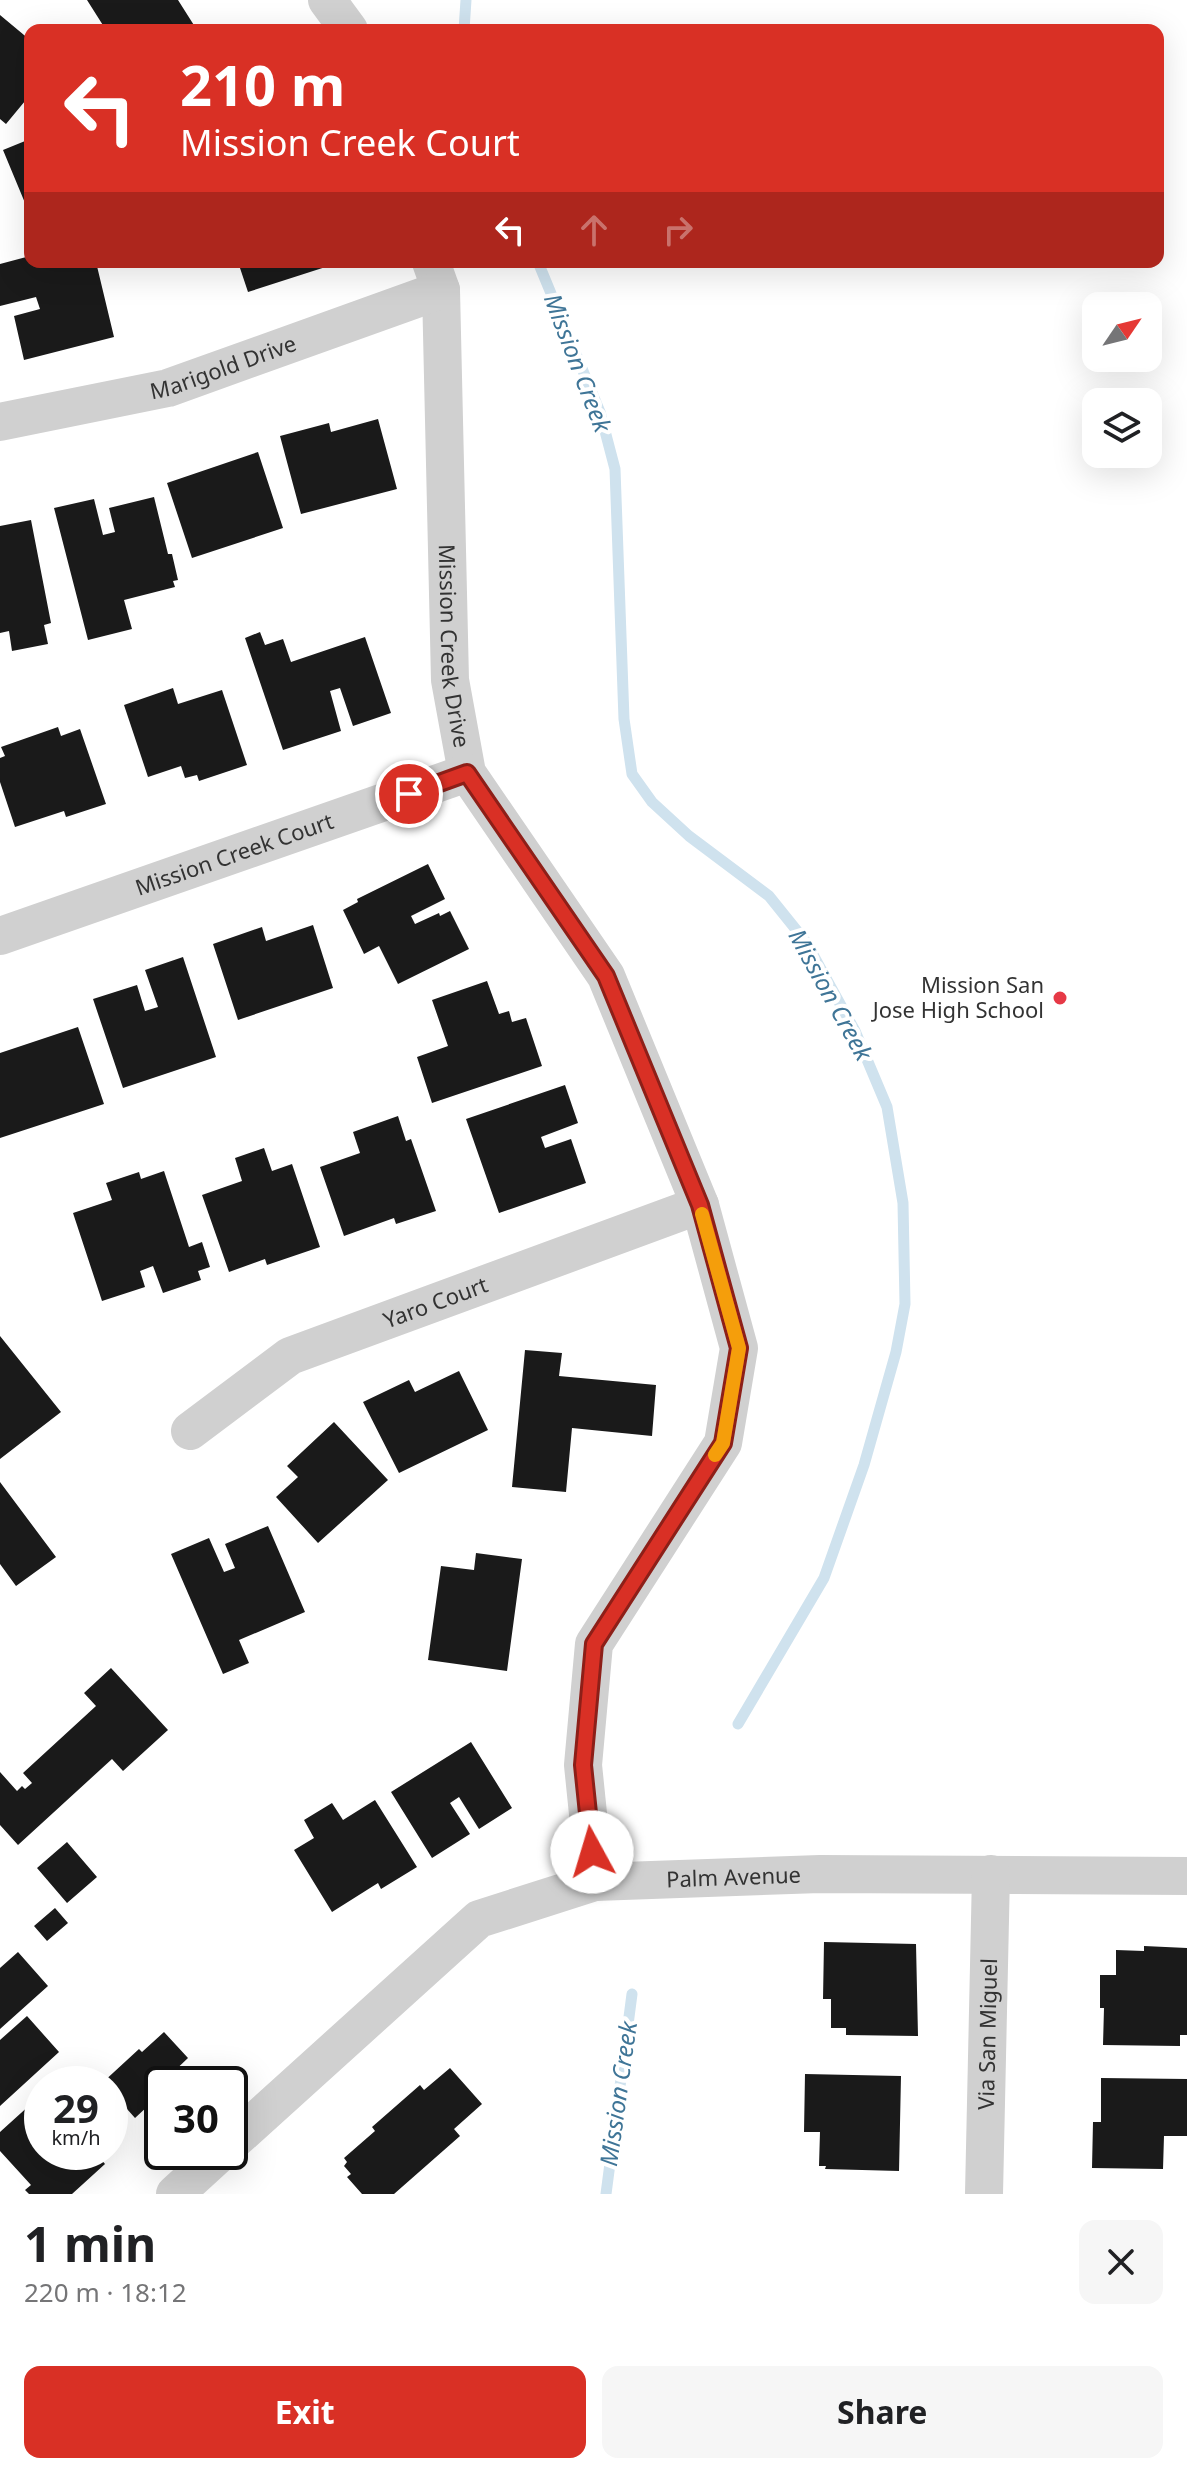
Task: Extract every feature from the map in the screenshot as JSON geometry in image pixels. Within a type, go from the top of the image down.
[{"type":"street","points":[[327,0],[345,24]]},
{"type":"street","name":"Marigold Drive","points":[[0,422],[168,388],[436,276]]},
{"type":"street","name":"Mission Creek Drive","points":[[436,276],[450,680],[467,773],[606,976],[700,1205],[739,1348],[723,1443],[594,1644],[583,1765],[595,1882]]},
{"type":"street","name":"Mission Creek Court","points":[[0,936],[467,773]]},
{"type":"street","name":"Yaro Court","points":[[190,1431],[290,1356],[700,1205]]},
{"type":"street","name":"Palm Avenue","points":[[248,2128],[479,1919],[595,1882],[820,1874],[1187,1876]]},
{"type":"street","name":"Via San Miguel","points":[[984,2194],[991,1874]]},
{"type":"street","points":[[175,2194],[201,2170]]},
{"type":"building","points":[[87,0],[178,0],[193,24],[102,24]]},
{"type":"building","points":[[0,15],[24,35],[24,102],[6,124],[0,119]]},
{"type":"building","points":[[24,141],[24,201],[3,150]]},
{"type":"building","points":[[24,258],[24,268],[97,268],[114,337],[24,360],[14,316],[40,309],[36,297],[0,306],[0,264]]},
{"type":"building","points":[[240,268],[322,268],[248,292]]},
{"type":"building","points":[[378,419],[397,489],[301,514],[280,436],[329,423],[331,432]]},
{"type":"building","points":[[258,452],[283,528],[192,558],[167,483]]},
{"type":"building","points":[[154,497],[168,554],[172,554],[178,580],[173,581],[175,587],[124,600],[132,629],[88,640],[54,508],[94,499],[103,535],[115,532],[109,508]]},
{"type":"building","points":[[31,520],[51,623],[44,625],[48,644],[12,651],[9,631],[0,633],[0,526]]},
{"type":"building","points":[[260,632],[265,645],[283,639],[291,662],[365,637],[391,713],[353,726],[340,688],[330,691],[341,731],[283,750],[245,638]]},
{"type":"building","points":[[173,688],[178,704],[222,690],[247,765],[199,781],[197,775],[185,778],[181,766],[148,777],[124,705]]},
{"type":"building","points":[[58,727],[61,736],[80,729],[106,804],[66,817],[64,811],[15,827],[0,782],[0,758],[5,756],[1,747]]},
{"type":"building","points":[[428,864],[445,899],[411,916],[415,924],[450,911],[469,949],[398,984],[379,946],[364,954],[343,910],[358,902],[357,899]]},
{"type":"building","points":[[313,925],[333,988],[238,1020],[213,944],[262,927],[266,941]]},
{"type":"building","points":[[183,957],[216,1057],[123,1088],[93,999],[137,985],[145,1011],[158,1007],[145,970]]},
{"type":"building","points":[[487,981],[499,1014],[509,1011],[512,1022],[526,1018],[542,1066],[432,1103],[417,1057],[448,1046],[432,1000]]},
{"type":"building","points":[[78,1027],[104,1104],[0,1138],[0,1053]]},
{"type":"building","points":[[565,1085],[578,1123],[541,1137],[545,1148],[571,1139],[586,1183],[499,1213],[466,1119]]},
{"type":"building","points":[[398,1116],[406,1141],[411,1139],[436,1211],[396,1224],[394,1218],[344,1236],[320,1167],[360,1153],[353,1132]]},
{"type":"building","points":[[264,1148],[272,1171],[292,1164],[320,1247],[267,1265],[265,1259],[229,1272],[202,1195],[242,1181],[235,1158]]},
{"type":"building","points":[[164,1171],[189,1247],[202,1242],[210,1267],[198,1271],[201,1280],[163,1293],[153,1266],[140,1271],[145,1287],[102,1301],[73,1213],[112,1200],[106,1183],[139,1172],[141,1179]]},
{"type":"building","points":[[0,1336],[61,1412],[0,1459]]},
{"type":"building","points":[[525,1350],[562,1353],[559,1376],[656,1385],[652,1436],[572,1428],[566,1492],[512,1487]]},
{"type":"building","points":[[459,1371],[488,1430],[399,1473],[363,1402],[409,1380],[415,1392]]},
{"type":"building","points":[[334,1422],[388,1480],[318,1543],[276,1497],[298,1477],[287,1466]]},
{"type":"building","points":[[0,1482],[56,1557],[16,1586],[0,1564]]},
{"type":"building","points":[[268,1526],[305,1612],[239,1640],[249,1663],[223,1674],[171,1554],[209,1538],[224,1572],[235,1568],[225,1544]]},
{"type":"building","points":[[476,1553],[522,1559],[507,1671],[428,1660],[441,1566],[474,1570]]},
{"type":"building","points":[[111,1668],[168,1730],[123,1771],[112,1759],[18,1845],[0,1825],[0,1772],[17,1791],[32,1783],[23,1773],[96,1706],[84,1693]]},
{"type":"building","points":[[471,1742],[512,1808],[479,1829],[459,1797],[450,1803],[470,1834],[432,1858],[391,1792]]},
{"type":"building","points":[[375,1800],[417,1867],[381,1889],[378,1883],[332,1912],[294,1850],[314,1838],[304,1820],[332,1803],[343,1820]]},
{"type":"building","points":[[67,1842],[97,1877],[67,1903],[37,1868]]},
{"type":"building","points":[[55,1908],[68,1923],[47,1941],[34,1926]]},
{"type":"building","points":[[824,1942],[916,1944],[918,2036],[846,2035],[846,2028],[831,2028],[831,1999],[823,1999]]},
{"type":"building","points":[[1144,1946],[1187,1948],[1187,2035],[1180,2035],[1180,2046],[1103,2045],[1104,2008],[1100,2008],[1100,1975],[1116,1975],[1116,1950],[1144,1951]]},
{"type":"building","points":[[18,1952],[48,1986],[0,2029],[0,1968]]},
{"type":"building","points":[[27,2016],[59,2052],[44,2066],[24,2066],[24,2084],[0,2106],[0,2040]]},
{"type":"building","points":[[164,2032],[188,2058],[180,2066],[144,2066],[144,2110],[135,2118],[128,2110],[128,2066],[121,2066],[139,2049],[142,2052]]},
{"type":"building","points":[[450,2068],[482,2104],[454,2129],[460,2136],[394,2194],[362,2194],[347,2177],[351,2174],[344,2166],[347,2162],[344,2158],[375,2131],[372,2127],[420,2085],[424,2090]]},
{"type":"building","points":[[805,2074],[901,2076],[899,2171],[825,2169],[826,2166],[819,2166],[820,2132],[804,2132]]},
{"type":"building","points":[[1101,2078],[1187,2079],[1187,2136],[1164,2136],[1163,2169],[1092,2168],[1093,2122],[1101,2122]]},
{"type":"building","points":[[24,2110],[24,2170],[98,2170],[72,2194],[29,2194],[25,2190],[31,2185],[0,2151],[0,2132]]},
{"type":"waterway","name":"Mission Creek","points":[[464,24],[466,0]]},
{"type":"waterway","name":"Mission Creek","points":[[540,268],[600,412],[615,469],[624,719],[632,774],[652,802],[689,836],[769,896],[806,942],[855,1031],[887,1107],[903,1203],[905,1304],[896,1352],[864,1465],[824,1578],[738,1724]]},
{"type":"waterway","name":"Mission Creek","points":[[606,2194],[632,1994]]},
{"type":"slow traffic","points":[[702,1214],[739,1348],[723,1443],[715,1455]]},
{"type":"place","name":"Mission San Jose High School","points":[[1060,998]]},
{"type":"route","points":[[409,794],[467,773],[606,976],[700,1205],[739,1348],[723,1443],[594,1644],[583,1765],[592,1852]]}]
